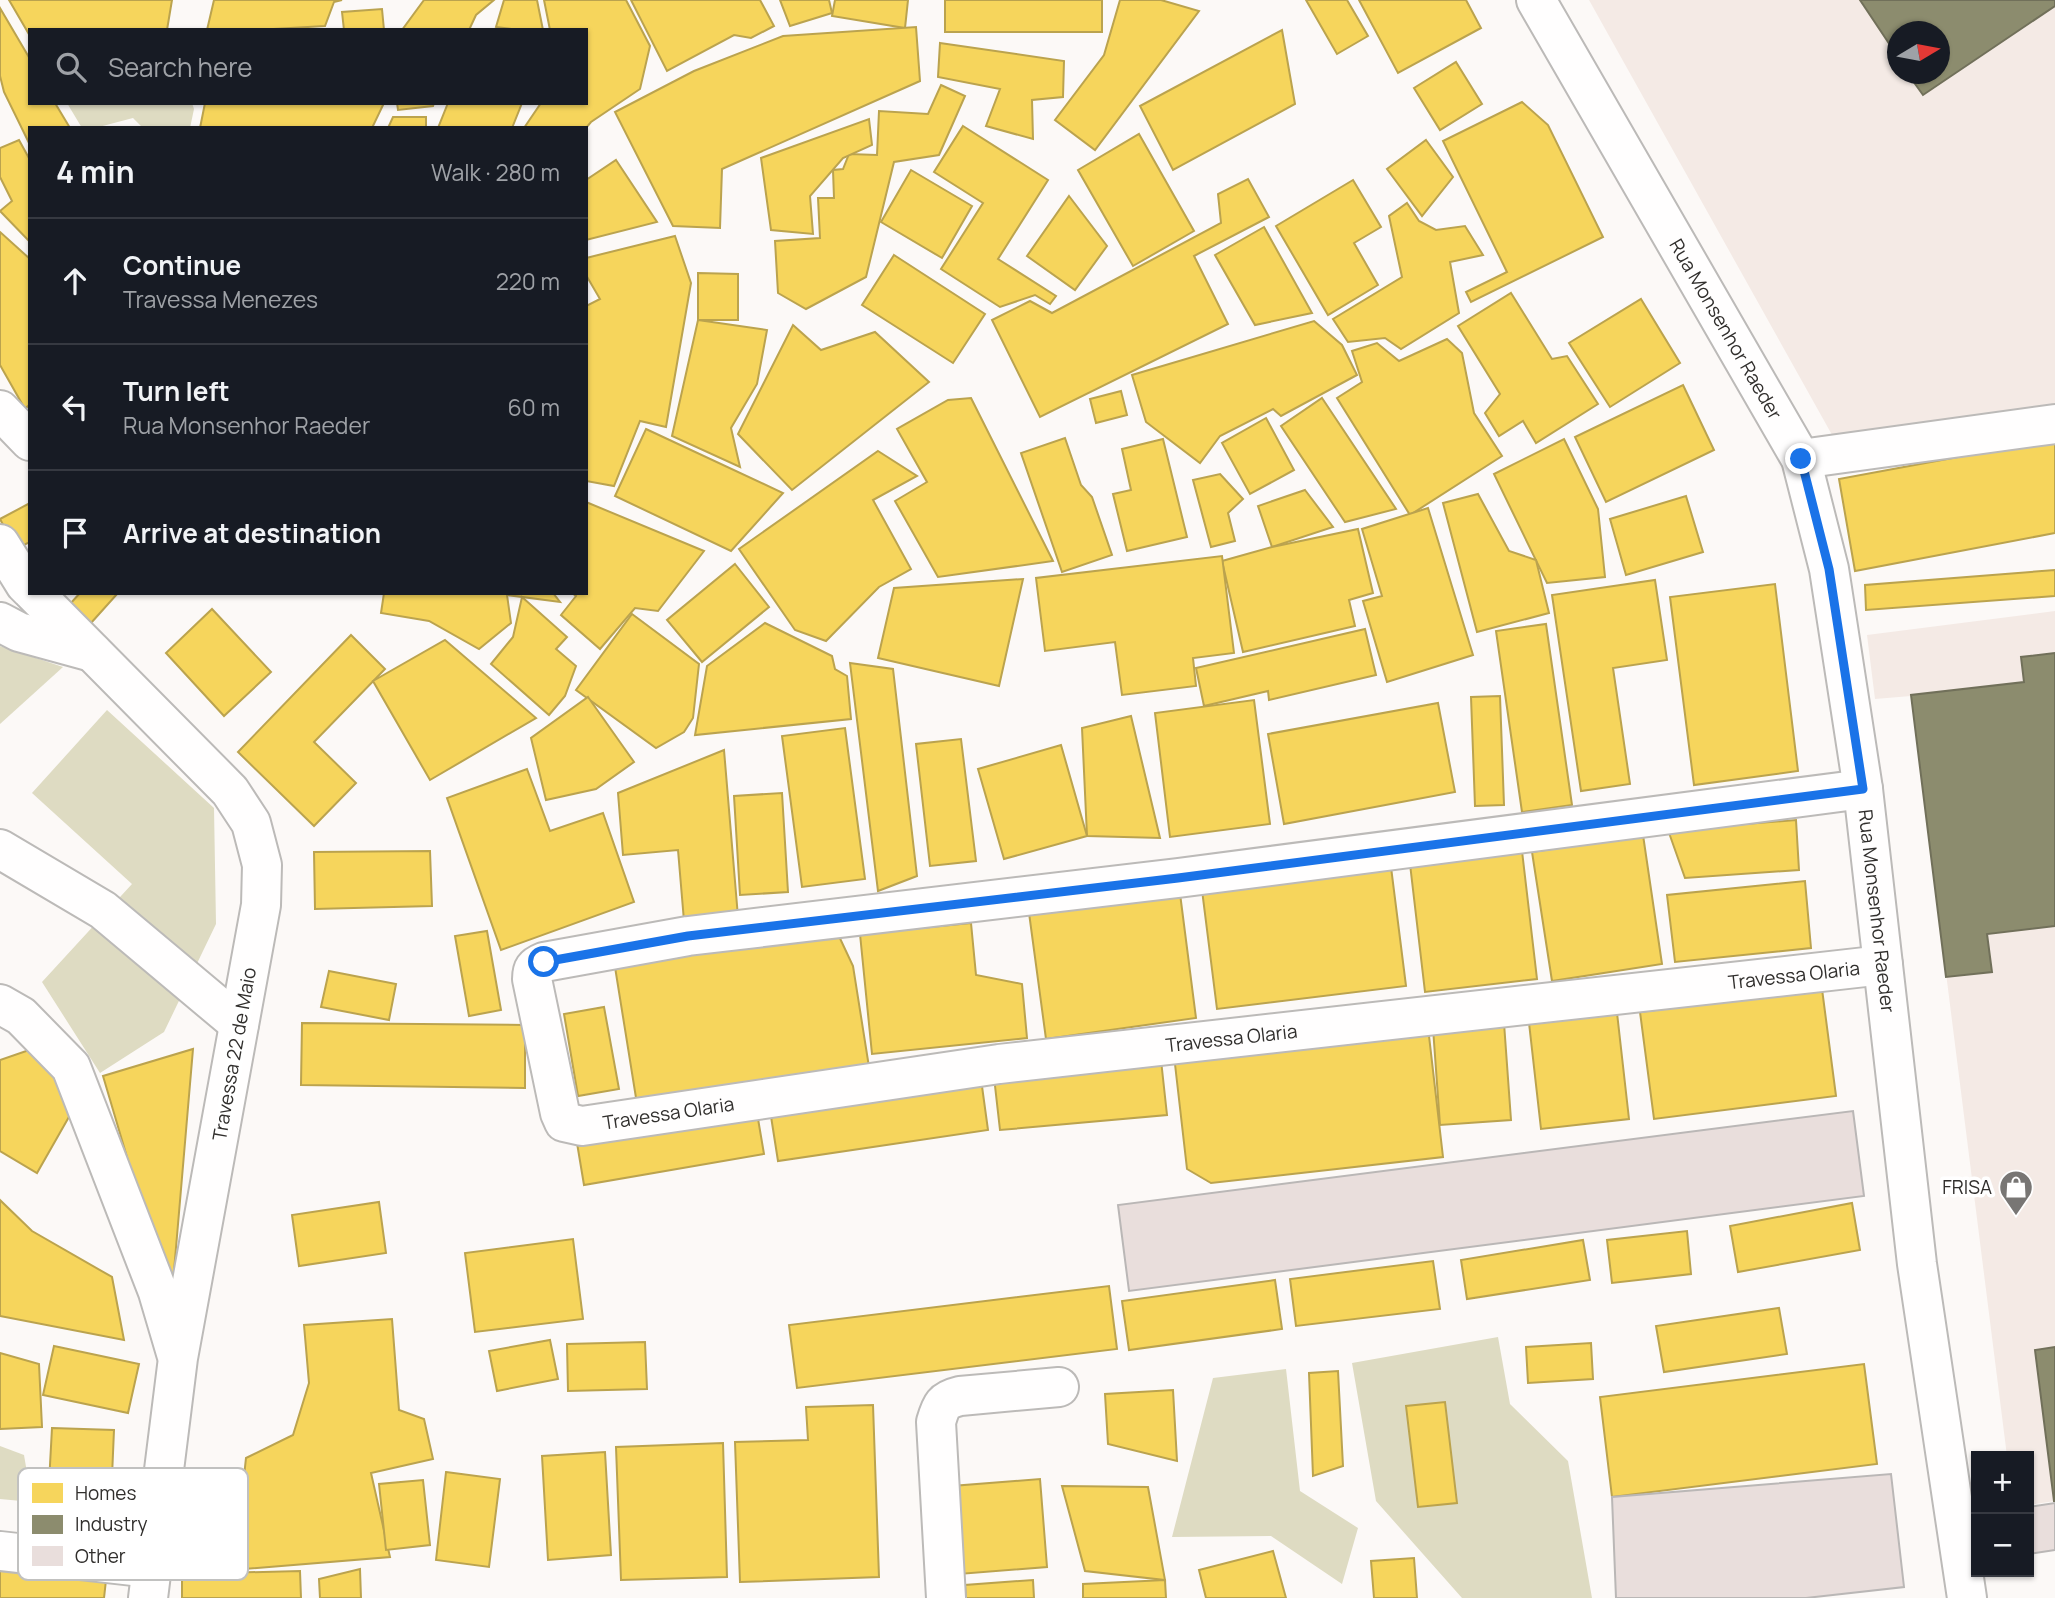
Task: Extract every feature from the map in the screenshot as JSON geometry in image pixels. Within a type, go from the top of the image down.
[{"type":"street","name":"Rua Monsenhor Raeder","points":[[1536,0],[1801,459],[1829,569],[1863,789],[1917,1264],[1967,1598]]},
{"type":"street","points":[[0,410],[28,439]]},
{"type":"street","points":[[1801,459],[2055,424]]},
{"type":"street","points":[[0,544],[28,587]]},
{"type":"street","name":"Travessa 22 de Maio","points":[[36,595],[230,791],[251,823],[261,865],[261,905],[178,1358],[164,1468]]},
{"type":"street","points":[[0,622],[19,632],[94,653]]},
{"type":"street","name":"Travessa Olaria","points":[[1863,789],[1164,880],[688,936],[544,962],[532,970],[532,979],[560,1113],[564,1122],[582,1126],[999,1065],[1883,965]]},
{"type":"street","points":[[0,849],[103,909],[239,1024]]},
{"type":"street","points":[[0,1004],[21,1016],[71,1067],[158,1292],[178,1358]]},
{"type":"street","points":[[946,1598],[936,1422],[941,1407],[948,1399],[960,1396],[1059,1387]]},
{"type":"street","points":[[0,1551],[18,1555]]},
{"type":"shaded area","points":[[1589,0],[2055,0],[2055,411],[1836,442]]},
{"type":"shaded area","points":[[68,105],[193,105],[194,109],[190,126],[141,126],[133,118],[103,126],[81,126]]},
{"type":"shaded area","name":"FRISA","points":[[2055,611],[2055,1501],[2034,1504],[2034,1451],[2006,1451],[1911,696],[1875,699],[1867,635]]},
{"type":"shaded area","points":[[0,646],[63,667],[0,724]]},
{"type":"shaded area","points":[[107,710],[214,808],[216,924],[164,1032],[100,1073],[42,982],[132,884],[32,793]]},
{"type":"shaded area","points":[[1498,1337],[1510,1404],[1568,1461],[1592,1598],[1462,1598],[1376,1501],[1352,1363]]},
{"type":"shaded area","points":[[1286,1369],[1300,1491],[1358,1528],[1342,1584],[1271,1536],[1172,1537],[1213,1378]]},
{"type":"shaded area","points":[[0,1446],[24,1455],[26,1468],[18,1468],[18,1501],[0,1499]]},
{"type":"building: Homes","points":[[9,0],[172,0],[167,28],[28,28],[28,33]]},
{"type":"building: Homes","points":[[214,0],[342,0],[334,2],[325,26],[207,28]]},
{"type":"building: Homes","points":[[424,0],[494,0],[476,15],[470,28],[403,28]]},
{"type":"building: Homes","points":[[504,0],[537,0],[543,28],[496,27]]},
{"type":"building: Homes","points":[[544,0],[626,0],[650,46],[640,89],[588,126],[525,126],[540,105],[588,105],[588,28],[550,28]]},
{"type":"building: Homes","points":[[631,0],[760,0],[774,26],[751,38],[734,35],[667,71]]},
{"type":"building: Homes","points":[[780,0],[829,0],[832,13],[790,26]]},
{"type":"building: Homes","points":[[835,0],[908,0],[905,28],[832,16]]},
{"type":"building: Homes","points":[[945,0],[1102,0],[1102,32],[945,32]]},
{"type":"building: Homes","points":[[1120,0],[1161,0],[1199,11],[1095,150],[1055,120],[1104,55]]},
{"type":"building: Homes","points":[[1306,0],[1347,0],[1368,36],[1337,54]]},
{"type":"building: Homes","points":[[1359,0],[1466,0],[1481,28],[1398,73]]},
{"type":"building: Homes","points":[[0,8],[28,56],[28,105],[56,105],[69,126],[28,126],[28,141],[4,92],[0,76]]},
{"type":"building: Homes","points":[[382,9],[384,28],[344,28],[342,12]]},
{"type":"building: Homes","points":[[916,27],[920,81],[722,169],[720,228],[673,226],[615,112],[694,71],[783,36]]},
{"type":"building: Homes","points":[[1282,30],[1295,104],[1173,170],[1140,106]]},
{"type":"building: Homes","points":[[940,43],[1064,61],[1063,97],[1032,100],[1033,139],[986,126],[1000,89],[938,77]]},
{"type":"building: Homes","points":[[1456,62],[1482,104],[1440,130],[1414,88]]},
{"type":"building: Homes","points":[[941,85],[965,96],[939,155],[894,162],[866,277],[806,309],[778,293],[775,241],[820,238],[818,198],[834,198],[833,170],[843,169],[849,154],[877,155],[879,111],[928,114]]},
{"type":"building: Homes","points":[[1522,102],[1548,125],[1603,237],[1471,302],[1466,292],[1507,272],[1443,141]]},
{"type":"building: Homes","points":[[205,105],[383,105],[373,126],[200,126]]},
{"type":"building: Homes","points":[[397,105],[433,105],[433,106],[398,110]]},
{"type":"building: Homes","points":[[447,105],[521,105],[513,126],[439,126]]},
{"type":"building: Homes","points":[[393,117],[426,117],[426,126],[389,126]]},
{"type":"building: Homes","points":[[869,119],[872,145],[843,158],[810,196],[813,234],[771,230],[761,158]]},
{"type":"building: Homes","points":[[963,126],[1048,180],[998,259],[1056,296],[1050,304],[1035,295],[1000,307],[941,269],[983,203],[934,172]]},
{"type":"building: Homes","points":[[1139,134],[1194,231],[1133,266],[1078,170]]},
{"type":"building: Homes","points":[[19,140],[28,156],[28,240],[0,211],[12,201],[0,177],[0,148]]},
{"type":"building: Homes","points":[[1426,140],[1453,177],[1422,216],[1387,169]]},
{"type":"building: Homes","points":[[616,160],[657,222],[588,239],[588,179]]},
{"type":"building: Homes","points":[[911,170],[972,206],[942,258],[881,222]]},
{"type":"building: Homes","points":[[1248,179],[1269,217],[1194,256],[1228,324],[1040,417],[992,320],[1030,301],[1052,313],[1221,223],[1218,194]]},
{"type":"building: Homes","points":[[1353,180],[1381,227],[1354,243],[1378,285],[1328,315],[1276,226]]},
{"type":"building: Homes","points":[[1069,196],[1107,246],[1075,290],[1027,256]]},
{"type":"building: Homes","points":[[1407,203],[1419,221],[1436,230],[1465,226],[1483,255],[1450,262],[1459,313],[1401,349],[1385,338],[1348,342],[1333,319],[1402,277],[1389,216]]},
{"type":"building: Homes","points":[[1264,227],[1312,313],[1255,325],[1215,255]]},
{"type":"building: Homes","points":[[0,232],[28,257],[28,406],[25,409],[0,365]]},
{"type":"building: Homes","points":[[675,236],[691,283],[666,427],[640,421],[614,486],[588,481],[588,305],[600,299],[588,278],[588,258]]},
{"type":"building: Homes","points":[[894,255],[985,314],[953,363],[862,305]]},
{"type":"building: Homes","points":[[698,273],[738,274],[738,320],[698,320]]},
{"type":"building: Homes","points":[[1511,293],[1552,359],[1567,356],[1598,404],[1536,443],[1523,421],[1499,436],[1485,413],[1500,394],[1458,326]]},
{"type":"building: Homes","points":[[1641,299],[1680,363],[1610,407],[1569,343]]},
{"type":"building: Homes","points":[[698,320],[767,330],[757,384],[731,428],[740,467],[672,436]]},
{"type":"building: Homes","points":[[1314,321],[1342,345],[1357,375],[1281,416],[1273,409],[1220,436],[1200,463],[1146,422],[1132,375]]},
{"type":"building: Homes","points":[[793,325],[821,350],[875,332],[929,382],[792,490],[738,434]]},
{"type":"building: Homes","points":[[1447,339],[1462,353],[1474,413],[1502,456],[1410,515],[1337,398],[1362,382],[1352,351],[1377,343],[1399,361]]},
{"type":"building: Homes","points":[[1683,385],[1714,450],[1606,502],[1575,437]]},
{"type":"building: Homes","points":[[1121,391],[1127,415],[1096,423],[1090,399]]},
{"type":"building: Homes","points":[[971,398],[1053,561],[938,577],[895,501],[927,482],[897,429],[948,400]]},
{"type":"building: Homes","points":[[1322,398],[1396,509],[1345,522],[1281,426]]},
{"type":"building: Homes","points":[[1266,418],[1294,470],[1250,494],[1222,443]]},
{"type":"building: Homes","points":[[646,429],[783,493],[731,551],[615,496]]},
{"type":"building: Homes","points":[[1065,438],[1081,485],[1092,497],[1112,555],[1062,572],[1021,453]]},
{"type":"building: Homes","points":[[1163,439],[1187,537],[1127,551],[1113,494],[1131,490],[1122,449]]},
{"type":"building: Homes","points":[[1564,439],[1598,509],[1605,577],[1547,583],[1494,474]]},
{"type":"building: Homes","points":[[2055,439],[2055,533],[1855,571],[1839,479]]},
{"type":"building: Homes","points":[[878,451],[917,476],[873,500],[911,569],[879,587],[826,641],[795,630],[739,549]]},
{"type":"building: Homes","points":[[1220,474],[1243,499],[1228,513],[1235,541],[1211,547],[1193,480]]},
{"type":"building: Homes","points":[[1305,490],[1333,527],[1272,547],[1258,506]]},
{"type":"building: Homes","points":[[1478,494],[1509,551],[1536,560],[1549,613],[1477,632],[1443,503]]},
{"type":"building: Homes","points":[[1686,496],[1703,552],[1626,575],[1610,519]]},
{"type":"building: Homes","points":[[588,503],[704,551],[658,611],[635,608],[600,649],[561,615],[576,596],[588,595]]},
{"type":"building: Homes","points":[[28,504],[28,543],[16,549],[0,519]]},
{"type":"building: Homes","points":[[1428,508],[1473,655],[1387,682],[1363,601],[1382,596],[1362,529]]},
{"type":"building: Homes","points":[[1358,529],[1373,593],[1349,600],[1355,626],[1243,652],[1222,561],[1272,547]]},
{"type":"building: Homes","points":[[1222,556],[1234,653],[1193,658],[1196,686],[1122,695],[1115,642],[1045,651],[1036,578]]},
{"type":"building: Homes","points":[[735,564],[769,607],[702,662],[667,620]]},
{"type":"building: Homes","points":[[2055,570],[2055,596],[1866,610],[1865,585]]},
{"type":"building: Homes","points":[[1023,579],[999,686],[878,658],[894,588]]},
{"type":"building: Homes","points":[[1655,580],[1667,660],[1613,668],[1630,784],[1581,791],[1552,595]]},
{"type":"building: Homes","points":[[1775,584],[1798,771],[1694,785],[1670,597]]},
{"type":"building: Homes","points":[[78,595],[116,595],[91,623],[70,604]]},
{"type":"building: Homes","points":[[384,595],[507,595],[511,623],[479,649],[429,621],[381,613]]},
{"type":"building: Homes","points":[[507,595],[555,595],[560,602]]},
{"type":"building: Homes","points":[[522,597],[567,637],[556,649],[576,666],[565,696],[549,715],[491,664],[513,637]]},
{"type":"building: Homes","points":[[212,609],[271,672],[224,716],[166,653]]},
{"type":"building: Homes","points":[[632,614],[699,664],[693,718],[684,732],[656,748],[576,690]]},
{"type":"building: Homes","points":[[765,623],[832,656],[835,669],[847,676],[851,719],[695,735],[707,666]]},
{"type":"building: Homes","points":[[1546,624],[1572,805],[1522,812],[1496,631]]},
{"type":"building: Homes","points":[[1365,629],[1376,675],[1269,700],[1268,691],[1204,706],[1196,668]]},
{"type":"building: Homes","points":[[351,635],[385,669],[314,742],[356,783],[314,826],[238,752]]},
{"type":"building: Homes","points":[[445,640],[536,718],[430,780],[373,681]]},
{"type":"building: Homes","points":[[850,663],[893,669],[917,876],[878,891]]},
{"type":"building: Homes","points":[[1500,696],[1504,805],[1475,806],[1471,697]]},
{"type":"building: Homes","points":[[588,697],[634,762],[596,789],[546,800],[531,738]]},
{"type":"building: Homes","points":[[1254,700],[1270,824],[1170,837],[1155,713]]},
{"type":"building: Homes","points":[[1438,703],[1455,792],[1284,824],[1268,734]]},
{"type":"building: Homes","points":[[1131,716],[1160,838],[1087,836],[1082,728]]},
{"type":"building: Homes","points":[[845,728],[865,879],[802,887],[782,736]]},
{"type":"building: Homes","points":[[961,739],[976,861],[930,866],[916,744]]},
{"type":"building: Homes","points":[[1061,745],[1087,836],[1004,859],[978,769]]},
{"type":"building: Homes","points":[[724,750],[738,917],[684,921],[678,850],[623,855],[618,793]]},
{"type":"building: Homes","points":[[527,769],[550,831],[603,813],[634,902],[501,950],[447,798]]},
{"type":"building: Homes","points":[[782,793],[788,892],[740,895],[734,796]]},
{"type":"building: Homes","points":[[1796,820],[1799,870],[1685,878],[1668,830]]},
{"type":"building: Homes","points":[[1643,835],[1662,964],[1552,981],[1532,852]]},
{"type":"building: Homes","points":[[430,851],[432,906],[315,909],[314,852]]},
{"type":"building: Homes","points":[[1522,851],[1537,979],[1425,992],[1410,864]]},
{"type":"building: Homes","points":[[1390,859],[1406,986],[1217,1009],[1201,882]]},
{"type":"building: Homes","points":[[1178,878],[1196,1018],[1046,1039],[1027,898]]},
{"type":"building: Homes","points":[[1805,881],[1811,948],[1675,962],[1667,895]]},
{"type":"building: Homes","points":[[971,923],[976,975],[1022,984],[1027,1038],[872,1054],[860,934]]},
{"type":"building: Homes","points":[[487,931],[501,1010],[469,1016],[455,936]]},
{"type":"building: Homes","points":[[837,932],[853,966],[869,1067],[637,1104],[615,967]]},
{"type":"building: Homes","points":[[329,971],[396,984],[389,1020],[321,1007]]},
{"type":"building: Homes","points":[[1822,989],[1836,1096],[1654,1119],[1640,1012]]},
{"type":"building: Homes","points":[[1616,1004],[1629,1119],[1541,1129],[1528,1014]]},
{"type":"building: Homes","points":[[604,1007],[619,1089],[578,1096],[564,1014]]},
{"type":"building: Homes","points":[[1426,1010],[1443,1157],[1211,1183],[1187,1169],[1172,1038]]},
{"type":"building: Homes","points":[[302,1023],[525,1025],[525,1088],[301,1085]]},
{"type":"building: Homes","points":[[1504,1023],[1511,1120],[1440,1125],[1433,1028]]},
{"type":"building: Homes","points":[[35,1048],[74,1108],[37,1173],[0,1151],[0,1060]]},
{"type":"building: Homes","points":[[193,1049],[171,1306],[103,1076]]},
{"type":"building: Homes","points":[[1161,1060],[1167,1115],[1000,1130],[994,1077]]},
{"type":"building: Homes","points":[[981,1079],[988,1130],[778,1161],[770,1110]]},
{"type":"building: Homes","points":[[756,1107],[764,1154],[584,1185],[576,1137]]},
{"type":"building: Homes","points":[[0,1200],[32,1231],[112,1277],[124,1340],[0,1316]]},
{"type":"building: Homes","points":[[379,1202],[386,1253],[299,1266],[292,1215]]},
{"type":"building: Homes","points":[[1852,1203],[1860,1250],[1738,1272],[1730,1226]]},
{"type":"building: Homes","points":[[1687,1231],[1691,1274],[1612,1283],[1607,1240]]},
{"type":"building: Homes","points":[[573,1239],[583,1319],[475,1332],[465,1253]]},
{"type":"building: Homes","points":[[1583,1240],[1590,1280],[1467,1299],[1461,1260]]},
{"type":"building: Homes","points":[[1433,1261],[1440,1309],[1296,1326],[1290,1279]]},
{"type":"building: Homes","points":[[1275,1280],[1282,1329],[1129,1350],[1122,1301]]},
{"type":"building: Homes","points":[[1109,1286],[1117,1349],[797,1388],[789,1325]]},
{"type":"building: Homes","points":[[1779,1308],[1787,1354],[1664,1372],[1656,1326]]},
{"type":"building: Homes","points":[[392,1319],[399,1410],[424,1419],[433,1459],[371,1473],[390,1557],[248,1569],[246,1458],[293,1435],[309,1383],[304,1325]]},
{"type":"building: Homes","points":[[550,1340],[558,1379],[497,1391],[489,1351]]},
{"type":"building: Homes","points":[[645,1342],[647,1389],[568,1391],[567,1344]]},
{"type":"building: Homes","points":[[1591,1343],[1593,1379],[1528,1383],[1526,1347]]},
{"type":"building: Homes","points":[[54,1346],[139,1364],[128,1413],[43,1395]]},
{"type":"building: Homes","points":[[0,1353],[39,1364],[42,1427],[0,1429]]},
{"type":"building: Homes","points":[[1864,1364],[1877,1464],[1612,1497],[1600,1397]]},
{"type":"building: Homes","points":[[1338,1371],[1343,1466],[1313,1476],[1309,1373]]},
{"type":"building: Homes","points":[[1173,1390],[1177,1461],[1108,1444],[1105,1394]]},
{"type":"building: Homes","points":[[1445,1402],[1457,1503],[1418,1507],[1406,1406]]},
{"type":"building: Homes","points":[[873,1405],[879,1577],[740,1582],[735,1442],[808,1440],[806,1407]]},
{"type":"building: Homes","points":[[52,1428],[114,1430],[112,1468],[50,1468]]},
{"type":"building: Homes","points":[[723,1443],[727,1577],[621,1580],[616,1447]]},
{"type":"building: Homes","points":[[605,1452],[611,1555],[548,1560],[542,1456]]},
{"type":"building: Homes","points":[[446,1472],[500,1479],[489,1567],[436,1560]]},
{"type":"building: Homes","points":[[1040,1479],[1047,1567],[959,1574],[952,1486]]},
{"type":"building: Homes","points":[[423,1480],[430,1545],[386,1550],[379,1484]]},
{"type":"building: Homes","points":[[1062,1486],[1148,1487],[1165,1580],[1085,1571]]},
{"type":"building: Homes","points":[[1273,1551],[1286,1598],[1206,1598],[1199,1570]]},
{"type":"building: Homes","points":[[1414,1558],[1417,1598],[1374,1598],[1371,1561]]},
{"type":"building: Homes","points":[[0,1565],[18,1568],[18,1580],[106,1580],[104,1598],[0,1598]]},
{"type":"building: Homes","points":[[360,1569],[361,1598],[320,1598],[319,1579]]},
{"type":"building: Homes","points":[[300,1571],[301,1598],[182,1598],[182,1580],[248,1580],[248,1572]]},
{"type":"building: Homes","points":[[1033,1580],[1034,1598],[966,1598],[965,1585]]},
{"type":"building: Homes","points":[[1165,1580],[1166,1598],[1083,1598],[1083,1584]]},
{"type":"building: Industry","points":[[1860,0],[2055,0],[2055,6],[1950,77],[1950,21],[1887,21],[1887,40]]},
{"type":"building: Industry","points":[[1915,84],[1939,84],[1923,95]]},
{"type":"building: Industry","points":[[2055,653],[2055,926],[1987,934],[1992,972],[1946,977],[1911,695],[2024,682],[2021,657]]},
{"type":"building: Industry","points":[[2055,1347],[2055,1501],[2054,1501],[2035,1350]]},
{"type":"building: Other","points":[[1853,1111],[1864,1196],[1129,1291],[1118,1205]]},
{"type":"building: Other","points":[[1891,1474],[1904,1587],[1806,1598],[1616,1598],[1612,1497]]},
{"type":"building: Other","points":[[2055,1503],[2055,1550],[2034,1553],[2034,1506]]},
{"type":"place","name":"FRISA","points":[[2016,1217]]},
{"type":"route","points":[[544,962],[688,936],[1178,878],[1863,789],[1829,569],[1801,459]]}]
